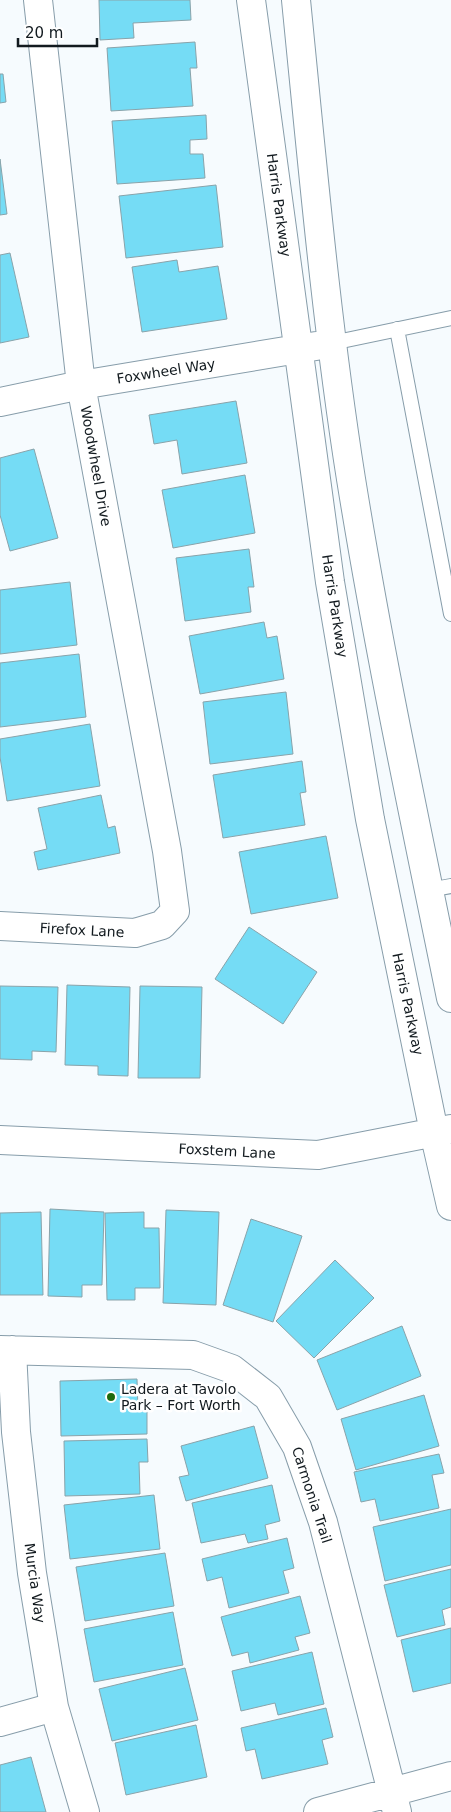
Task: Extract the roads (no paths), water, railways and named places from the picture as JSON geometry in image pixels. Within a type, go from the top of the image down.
[{"type":"street","name":"Woodwheel Drive","points":[[38,0],[81,385],[167,851],[175,911],[162,925]]},
{"type":"street","name":"Harris Parkway","points":[[251,0],[330,582],[370,819],[442,1130],[451,1206]]},
{"type":"street","points":[[296,0],[332,343],[351,479],[380,647],[440,888],[451,998]]},
{"type":"street","name":"Foxwheel Way","points":[[0,402],[81,385],[332,343]]},
{"type":"street","name":"Firefox Lane","points":[[0,926],[135,933],[162,925]]},
{"type":"street","name":"Foxstem Lane","points":[[0,1140],[318,1155],[442,1130]]},
{"type":"street","name":"Murcia Way","points":[[6,1350],[31,1563],[54,1707],[85,1812]]},
{"type":"street","name":"Carmonia Trail","points":[[6,1350],[193,1355],[232,1369],[268,1397],[298,1447],[323,1522],[394,1802]]},
{"type":"street","points":[[0,1722],[54,1707]]},
{"type":"street","points":[[318,1812],[394,1802],[451,1776]]},
{"type":"lane","points":[[332,343],[451,318]]},
{"type":"lane","points":[[398,329],[451,614]]},
{"type":"place","name":"Ladera at Tavolo Park – Fort Worth","points":[[111,1397]]}]
